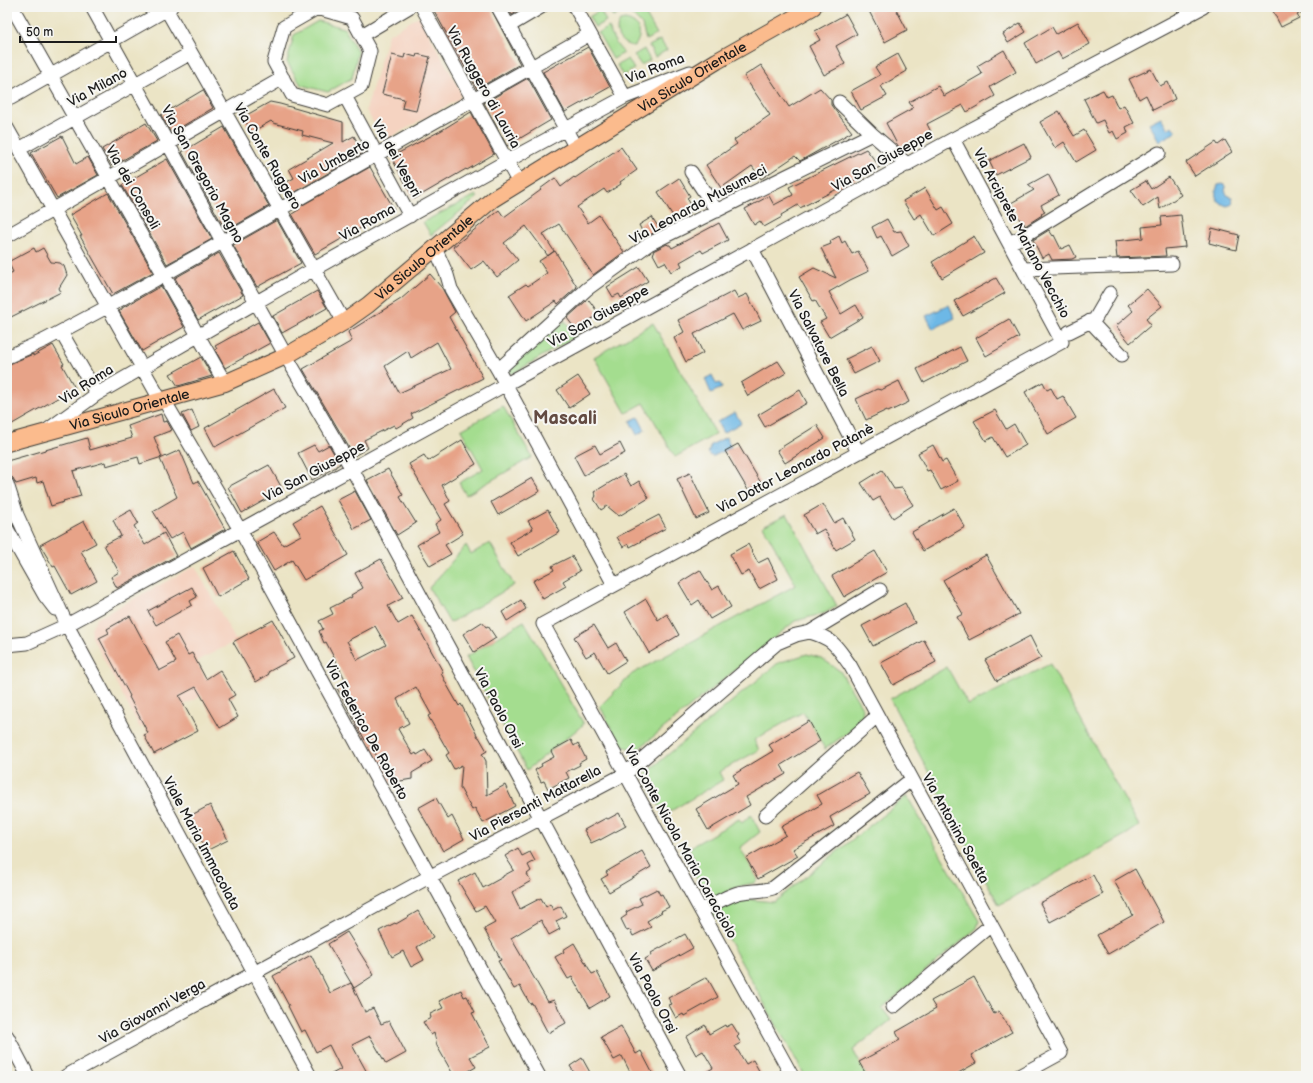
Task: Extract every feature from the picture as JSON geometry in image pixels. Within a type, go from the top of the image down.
[{"type":"main road","name":"Via Siculo Orientale","points":[[7,443],[225,383],[286,356],[344,322],[368,305],[493,199],[717,61],[813,7]]},
{"type":"street","name":"Via dei Consoli","points":[[12,7],[225,383]]},
{"type":"street","name":"Via San Gregorio Magno","points":[[92,7],[286,356]]},
{"type":"street","points":[[362,35],[409,7]]},
{"type":"street","name":"Via Ruggero di Lauria","points":[[422,7],[519,183]]},
{"type":"street","points":[[498,7],[576,148]]},
{"type":"street","points":[[509,26],[541,7]]},
{"type":"street","points":[[575,7],[625,97]]},
{"type":"street","name":"Via San Giuseppe","points":[[7,645],[27,643],[67,625],[953,139],[1203,7]]},
{"type":"street","points":[[11,98],[167,8]]},
{"type":"street","name":"Via Conte Ruggero","points":[[167,8],[224,112],[344,322]]},
{"type":"street","points":[[316,8],[352,18],[362,35],[370,51],[360,87],[328,105],[292,95],[274,62],[284,26],[297,12],[316,8]]},
{"type":"street","name":"Via Umberto","points":[[7,357],[63,335],[111,308],[164,275],[590,34]]},
{"type":"street","name":"Via Milano","points":[[19,149],[191,53]]},
{"type":"street","name":"Via Roma","points":[[45,432],[97,394],[314,269],[565,128],[625,97],[717,61]]},
{"type":"street","points":[[7,236],[54,205],[109,178],[283,78]]},
{"type":"street","name":"Via dei Vespri","points":[[345,96],[410,216]]},
{"type":"street","points":[[839,102],[872,134],[908,165]]},
{"type":"street","name":"Via Federico De Roberto","points":[[7,128],[54,205],[111,308],[142,368],[240,530],[539,1076]]},
{"type":"street","name":"Via Leonardo Musumeci","points":[[498,370],[587,289],[649,244],[872,134]]},
{"type":"street","name":"Via Arciprete Mariano Vecchio","points":[[953,139],[1010,243],[1023,270],[1066,337]]},
{"type":"street","points":[[1010,243],[1159,153]]},
{"type":"street","points":[[691,172],[717,211]]},
{"type":"street","points":[[435,248],[447,275],[451,289],[498,370],[614,585]]},
{"type":"street","name":"Via Salvatore Bella","points":[[752,249],[858,452]]},
{"type":"street","points":[[1023,270],[1172,264]]},
{"type":"street","points":[[1110,293],[1096,319],[1090,322],[1122,355]]},
{"type":"street","name":"Via Dottor Leonardo Patanè","points":[[543,624],[858,452],[1066,337],[1090,322]]},
{"type":"street","points":[[63,335],[97,394]]},
{"type":"street","name":"Via Paolo Orsi","points":[[286,356],[352,469],[680,1076]]},
{"type":"street","name":"Viale Maria Immacolata","points":[[7,484],[17,515],[67,625],[310,1076]]},
{"type":"street","name":"Viale Maria Immacolata","points":[[7,529],[45,596],[67,625]]},
{"type":"street","name":"Via Piersanti Mattarella","points":[[254,973],[429,877],[625,774],[778,643],[796,635],[810,632],[880,590]]},
{"type":"street","name":"Via Conte Nicola Maria Caracciolo","points":[[543,624],[792,1076]]},
{"type":"street","name":"Via Antonino Saetta","points":[[810,632],[825,636],[833,643],[850,665],[1061,1053],[1018,1076]]},
{"type":"street","points":[[765,816],[877,716]]},
{"type":"street","points":[[701,911],[739,893],[763,891],[773,888],[912,780]]},
{"type":"street","points":[[893,1007],[991,926]]},
{"type":"street","name":"Via Giovanni Verga","points":[[66,1076],[254,973]]},
{"type":"street","points":[[7,1036],[28,1076]]},
{"type":"shaded area","points":[[419,16],[461,92],[459,99],[384,141],[366,110],[388,35]]},
{"type":"shaded area","points":[[195,566],[236,641],[197,661],[207,681],[209,692],[140,728],[92,637],[91,628],[96,619]]},
{"type":"green space","points":[[607,7],[620,7],[622,12],[613,17]]},
{"type":"green space","points":[[642,8],[657,34],[646,40],[642,25],[631,14]]},
{"type":"green space","points":[[600,10],[606,21],[595,27],[589,17]]},
{"type":"green space","points":[[318,21],[344,28],[358,52],[352,78],[328,92],[301,85],[287,62],[294,35]]},
{"type":"green space","points":[[620,21],[630,21],[637,26],[639,30],[639,37],[635,46],[622,42],[618,35],[617,30]]},
{"type":"green space","points":[[609,27],[611,35],[624,53],[613,59],[598,33]]},
{"type":"green space","points":[[660,40],[667,50],[655,57],[649,46]]},
{"type":"green space","points":[[644,49],[650,60],[641,65],[634,55]]},
{"type":"green space","points":[[628,59],[634,69],[623,76],[617,65]]},
{"type":"green space","points":[[476,195],[478,197],[431,235],[423,222]]},
{"type":"green space","points":[[565,321],[576,336],[512,374],[507,369]]},
{"type":"green space","points":[[653,323],[716,434],[675,457],[644,403],[626,413],[594,357]]},
{"type":"green space","points":[[503,406],[532,457],[466,495],[459,483],[483,469],[461,430]]},
{"type":"green space","points":[[787,514],[837,606],[825,613],[795,621],[637,750],[620,746],[600,706],[632,674],[796,585],[763,526]]},
{"type":"green space","points":[[490,543],[514,585],[450,623],[429,588],[466,545],[471,554]]},
{"type":"green space","points":[[524,621],[584,724],[527,770],[466,657]]},
{"type":"green space","points":[[807,654],[821,658],[840,671],[863,709],[861,723],[825,749],[803,712],[754,740],[759,750],[719,772],[723,780],[664,815],[646,781],[646,773],[778,663]]},
{"type":"green space","points":[[1050,664],[1139,826],[999,905],[890,699],[947,667],[968,705]]},
{"type":"green space","points":[[907,796],[979,921],[977,928],[882,1008],[891,1020],[853,1050],[867,1076],[805,1076],[713,912],[733,901],[745,899],[774,902]]},
{"type":"green space","points":[[751,815],[760,832],[740,848],[758,879],[752,884],[744,885],[726,892],[710,902],[687,861],[694,857],[689,848],[739,819],[742,823]]},
{"type":"water","points":[[1161,117],[1168,129],[1172,126],[1176,132],[1159,141],[1149,123]]},
{"type":"water","points":[[1223,184],[1226,187],[1225,191],[1228,196],[1232,197],[1233,204],[1227,206],[1220,203],[1216,198],[1218,185]]},
{"type":"water","points":[[949,305],[955,318],[933,329],[926,316]]},
{"type":"water","points":[[712,375],[716,384],[720,383],[722,388],[711,393],[705,379]]},
{"type":"water","points":[[735,412],[741,423],[723,433],[717,422]]},
{"type":"water","points":[[638,417],[645,430],[637,435],[630,421]]},
{"type":"water","points":[[726,437],[731,447],[712,457],[708,453],[711,445]]},
{"type":"building","points":[[432,7],[490,7],[520,64],[477,89]]},
{"type":"building","points":[[507,7],[525,7],[512,15]]},
{"type":"building","points":[[876,7],[895,7],[907,30],[885,42],[869,11]]},
{"type":"building","points":[[1271,7],[1306,7],[1306,10],[1297,15],[1299,18],[1281,27]]},
{"type":"building","points":[[846,14],[857,34],[836,46],[845,64],[824,75],[809,46],[820,40],[815,31]]},
{"type":"building","points":[[1078,22],[1090,44],[1062,59],[1058,52],[1036,64],[1025,43],[1052,27],[1056,34]]},
{"type":"building","points":[[1020,23],[1026,32],[1008,43],[1003,34]]},
{"type":"building","points":[[588,47],[610,87],[565,112],[543,72]]},
{"type":"building","points":[[1004,50],[1016,72],[990,87],[995,96],[967,112],[963,105],[927,124],[931,132],[901,149],[898,146],[886,123],[913,108],[909,102],[938,86],[944,96],[982,74],[977,66]]},
{"type":"building","points":[[405,54],[416,57],[417,54],[430,57],[416,111],[402,108],[404,99],[382,94],[392,55],[404,58]]},
{"type":"building","points":[[898,54],[907,71],[881,86],[887,96],[861,110],[851,91],[880,75],[875,67]]},
{"type":"building","points":[[761,65],[789,107],[820,88],[831,100],[831,105],[852,132],[800,161],[795,156],[761,179],[752,166],[721,188],[706,165],[737,144],[734,140],[770,115],[744,76]]},
{"type":"building","points":[[1151,69],[1160,86],[1168,82],[1175,99],[1153,110],[1146,95],[1139,99],[1129,79]]},
{"type":"building","points":[[528,78],[551,120],[507,146],[484,103]]},
{"type":"building","points":[[203,90],[213,108],[171,133],[161,115]]},
{"type":"building","points":[[1103,90],[1107,97],[1112,95],[1118,108],[1124,105],[1134,123],[1126,127],[1128,133],[1117,139],[1113,131],[1109,133],[1103,120],[1096,123],[1084,99]]},
{"type":"building","points":[[270,102],[343,122],[343,142],[354,136],[363,153],[292,194],[285,183],[294,178],[289,169],[333,143],[302,135],[303,131],[273,123],[271,121],[252,132],[243,117]]},
{"type":"building","points":[[1059,111],[1074,136],[1084,130],[1096,150],[1076,162],[1064,142],[1055,148],[1040,122]]},
{"type":"building","points":[[471,112],[494,154],[414,199],[391,157],[442,130]]},
{"type":"building","points":[[146,123],[157,141],[112,166],[102,149]]},
{"type":"building","points":[[224,127],[269,206],[226,231],[182,152]]},
{"type":"building","points":[[62,136],[76,164],[88,157],[98,175],[57,198],[31,153]]},
{"type":"building","points":[[1225,140],[1232,152],[1195,176],[1186,162],[1216,142],[1218,145]]},
{"type":"building","points":[[1024,143],[1031,157],[996,175],[989,161]]},
{"type":"building","points":[[621,147],[637,170],[620,182],[621,184],[607,193],[604,189],[577,207],[588,223],[599,215],[624,252],[593,275],[559,224],[543,234],[554,251],[548,256],[526,226],[504,243],[518,260],[497,277],[484,261],[471,270],[453,247],[499,210],[504,217],[555,178],[561,187]]},
{"type":"building","points":[[866,149],[880,167],[800,208],[798,205],[781,215],[782,217],[764,227],[760,221],[754,225],[745,209],[769,196],[774,205],[793,195],[789,187]]},
{"type":"building","points":[[167,159],[212,239],[167,264],[122,185]]},
{"type":"building","points":[[370,167],[394,209],[315,254],[292,214],[300,209],[299,207]]},
{"type":"building","points":[[1048,174],[1059,195],[1041,205],[1045,212],[1025,226],[1024,223],[1022,224],[1011,203],[1034,190],[1028,185]]},
{"type":"building","points":[[1169,177],[1181,195],[1160,209],[1158,197],[1143,207],[1131,190],[1146,181],[1151,189]]},
{"type":"building","points":[[679,178],[690,196],[687,198],[694,210],[676,221],[658,192]]},
{"type":"building","points":[[925,188],[938,210],[943,207],[953,224],[934,236],[921,214],[914,219],[903,201]]},
{"type":"building","points":[[108,193],[153,272],[113,294],[80,236],[82,236],[70,215]]},
{"type":"building","points":[[1181,215],[1185,247],[1165,249],[1166,256],[1117,258],[1115,241],[1143,238],[1142,227],[1162,225],[1161,217]]},
{"type":"building","points":[[652,217],[660,230],[645,237],[639,225]]},
{"type":"building","points":[[887,219],[894,232],[901,231],[909,246],[892,256],[881,236],[877,238],[872,227]]},
{"type":"building","points":[[277,220],[301,263],[257,287],[233,245]]},
{"type":"building","points":[[719,223],[728,240],[703,253],[701,250],[680,262],[682,266],[671,272],[665,262],[659,265],[653,251],[667,244],[672,248]]},
{"type":"building","points":[[1212,228],[1239,235],[1236,250],[1209,243]]},
{"type":"building","points":[[1049,230],[1053,236],[1054,235],[1061,249],[1070,245],[1076,257],[1072,259],[1052,260],[1049,254],[1042,258],[1033,240]]},
{"type":"building","points":[[839,236],[842,243],[845,241],[852,254],[858,251],[869,271],[829,292],[841,314],[856,305],[863,317],[829,337],[820,322],[826,319],[815,300],[813,301],[799,277],[814,268],[836,278],[821,248],[831,244],[830,241]]},
{"type":"building","points":[[974,236],[984,253],[942,278],[932,262]]},
{"type":"building","points":[[34,248],[36,252],[43,248],[51,262],[60,263],[64,266],[67,275],[59,288],[61,292],[7,319],[7,275],[13,272],[8,262]]},
{"type":"building","points":[[555,251],[577,287],[558,304],[556,301],[526,321],[509,295],[526,284],[528,286],[547,273],[539,261]]},
{"type":"building","points":[[219,253],[243,295],[198,320],[175,278]]},
{"type":"building","points":[[639,267],[648,281],[621,298],[619,294],[613,297],[607,287]]},
{"type":"building","points":[[430,274],[442,288],[455,312],[449,317],[483,378],[411,414],[413,418],[396,428],[394,425],[364,440],[368,448],[354,456],[303,369],[352,341],[348,332],[401,299]],"holes":[[[437,342],[451,369],[399,393],[385,366],[408,351],[411,358]]]},
{"type":"building","points":[[996,278],[1005,293],[963,316],[954,301]]},
{"type":"building","points":[[161,286],[184,327],[142,351],[119,311]]},
{"type":"building","points":[[1147,289],[1162,306],[1146,319],[1151,325],[1130,343],[1116,326],[1133,311],[1128,305]]},
{"type":"building","points":[[317,291],[327,308],[282,333],[273,316]]},
{"type":"building","points":[[734,291],[738,298],[747,294],[761,321],[742,330],[733,314],[694,334],[703,353],[686,362],[674,338],[684,332],[678,320]]},
{"type":"building","points":[[589,300],[599,314],[576,330],[567,318]]},
{"type":"building","points":[[1009,319],[1019,337],[986,356],[976,338]]},
{"type":"building","points":[[258,322],[270,343],[225,368],[215,350],[217,349],[215,346]]},
{"type":"building","points":[[53,345],[75,388],[7,427],[7,365],[33,354],[33,356]]},
{"type":"building","points":[[872,346],[880,361],[854,374],[846,359]]},
{"type":"building","points":[[960,347],[967,361],[924,383],[917,369]]},
{"type":"building","points":[[201,357],[212,376],[178,386],[170,374]]},
{"type":"building","points":[[778,361],[786,373],[748,396],[741,383]]},
{"type":"building","points":[[578,376],[590,394],[569,408],[557,390]]},
{"type":"building","points":[[899,381],[909,402],[866,420],[856,399],[877,389],[881,390]]},
{"type":"building","points":[[1043,382],[1047,390],[1051,388],[1057,399],[1063,396],[1076,418],[1048,434],[1025,392]]},
{"type":"building","points":[[274,389],[285,408],[215,447],[205,428]]},
{"type":"building","points":[[800,390],[807,403],[765,427],[758,415]]},
{"type":"building","points":[[192,410],[199,427],[191,431],[182,414]]},
{"type":"building","points":[[995,410],[1006,429],[1014,424],[1026,445],[1005,457],[993,437],[986,441],[974,421]]},
{"type":"building","points":[[161,414],[163,422],[167,421],[172,430],[154,437],[162,457],[140,464],[138,457],[106,466],[105,462],[73,471],[81,496],[51,506],[43,481],[37,483],[36,478],[16,484],[13,478],[9,476],[7,461],[87,438],[90,450],[132,438],[128,426]]},
{"type":"building","points":[[817,425],[825,438],[785,463],[777,450]]},
{"type":"building","points":[[462,440],[476,464],[442,485],[450,501],[445,504],[463,534],[445,545],[451,554],[430,566],[417,545],[439,532],[435,524],[441,520],[409,464],[424,455],[428,461]]},
{"type":"building","points":[[620,443],[625,453],[584,475],[574,456],[595,445],[600,454]]},
{"type":"building","points":[[738,444],[761,483],[748,490],[725,451]]},
{"type":"building","points":[[314,445],[318,451],[329,445],[340,464],[312,480],[298,453]]},
{"type":"building","points":[[933,445],[942,462],[946,460],[958,481],[941,490],[930,470],[927,471],[918,453]]},
{"type":"building","points":[[180,450],[194,483],[198,481],[225,529],[191,548],[183,532],[170,539],[153,511],[177,497],[160,459]]},
{"type":"building","points":[[269,465],[283,490],[242,513],[228,487]]},
{"type":"building","points":[[388,469],[403,495],[400,497],[416,523],[397,535],[367,480]]},
{"type":"building","points":[[882,470],[894,489],[902,488],[913,505],[893,518],[880,497],[873,501],[861,483]]},
{"type":"building","points":[[690,473],[709,513],[696,519],[677,479]]},
{"type":"building","points":[[624,474],[631,486],[639,481],[649,498],[619,516],[607,506],[601,510],[594,499],[596,496],[594,492]]},
{"type":"building","points":[[532,478],[540,491],[498,515],[491,502]]},
{"type":"building","points":[[355,491],[371,520],[354,529],[338,500]]},
{"type":"building","points":[[823,504],[834,523],[843,518],[855,539],[836,550],[824,529],[815,534],[804,515]]},
{"type":"building","points":[[320,506],[348,555],[304,580],[292,560],[274,571],[257,542],[274,532],[283,545],[301,535],[293,522]]},
{"type":"building","points":[[954,508],[965,527],[923,551],[912,532]]},
{"type":"building","points":[[131,510],[138,523],[134,526],[145,545],[164,533],[176,556],[117,588],[111,577],[119,572],[104,545],[121,536],[113,520]]},
{"type":"building","points":[[548,510],[560,532],[518,556],[510,542],[533,529],[528,521]]},
{"type":"building","points":[[659,515],[666,528],[630,547],[629,544],[623,547],[617,537]]},
{"type":"building","points":[[84,521],[96,543],[81,551],[97,581],[71,595],[55,566],[53,567],[40,545]]},
{"type":"building","points":[[748,544],[758,563],[768,558],[778,579],[759,589],[749,571],[741,575],[730,554]]},
{"type":"building","points":[[234,551],[249,579],[218,597],[203,568]]},
{"type":"building","points":[[875,551],[887,572],[844,597],[832,576]]},
{"type":"building","points":[[986,555],[1019,614],[969,640],[957,617],[963,614],[943,580]]},
{"type":"building","points":[[572,556],[580,571],[563,581],[566,586],[543,599],[533,581],[554,570],[552,566]]},
{"type":"building","points":[[381,559],[403,598],[388,606],[398,624],[412,616],[443,672],[441,673],[447,685],[459,706],[461,704],[487,751],[482,754],[486,761],[487,795],[505,785],[515,806],[483,823],[475,808],[472,810],[460,788],[462,765],[454,769],[446,755],[449,753],[428,716],[431,714],[416,687],[397,699],[409,723],[398,729],[413,755],[416,753],[417,755],[425,750],[432,761],[412,773],[412,779],[389,783],[388,776],[367,739],[365,740],[337,688],[347,683],[326,642],[324,643],[319,631],[323,629],[319,621],[333,614],[330,608],[352,597],[351,595],[363,588],[355,573]],"holes":[[[375,626],[386,645],[357,660],[347,641]]]},
{"type":"building","points":[[700,570],[712,590],[719,586],[731,607],[710,619],[699,600],[692,605],[679,583]]},
{"type":"building","points":[[192,587],[197,597],[190,601],[192,605],[156,625],[148,611]]},
{"type":"building","points":[[646,599],[658,620],[667,614],[679,635],[649,653],[625,612]]},
{"type":"building","points":[[521,600],[526,609],[507,621],[502,612]]},
{"type":"building","points":[[905,603],[915,623],[873,646],[862,626]]},
{"type":"building","points":[[130,616],[159,671],[176,662],[165,642],[177,635],[188,655],[192,653],[206,679],[220,670],[235,695],[228,699],[238,717],[220,728],[196,687],[179,696],[198,731],[154,754],[144,735],[148,733],[99,638],[109,633],[107,629]]},
{"type":"building","points":[[273,620],[294,658],[268,672],[269,674],[256,682],[233,642]]},
{"type":"building","points":[[482,622],[486,627],[488,626],[496,638],[474,652],[463,634]]},
{"type":"building","points":[[594,625],[608,648],[616,643],[626,661],[607,673],[595,652],[586,657],[574,637]]},
{"type":"building","points":[[1030,636],[1041,658],[997,681],[985,660]]},
{"type":"building","points":[[924,640],[936,662],[893,685],[881,663]]},
{"type":"building","points":[[809,721],[820,741],[781,765],[786,774],[746,797],[750,805],[708,830],[696,809],[738,784],[733,775],[773,751],[769,745]]},
{"type":"building","points":[[571,740],[574,746],[578,743],[586,759],[579,763],[580,765],[566,772],[569,778],[548,789],[544,781],[541,782],[535,770],[542,766],[541,764],[554,757],[551,751]]},
{"type":"building","points":[[857,772],[870,794],[830,817],[834,826],[793,849],[798,856],[758,879],[746,858],[786,835],[781,827],[822,804],[817,795]]},
{"type":"building","points":[[436,798],[448,819],[452,816],[464,839],[443,851],[418,808]]},
{"type":"building","points":[[210,805],[228,840],[206,851],[188,817]]},
{"type":"building","points":[[619,813],[626,826],[600,840],[591,843],[584,830]]},
{"type":"building","points":[[518,848],[522,856],[530,852],[535,861],[528,865],[531,871],[527,874],[531,881],[512,892],[520,909],[541,898],[546,907],[550,904],[553,910],[561,906],[566,916],[556,921],[560,929],[549,935],[541,920],[511,938],[548,1002],[554,1000],[566,1023],[548,1033],[532,1003],[530,1004],[520,986],[514,989],[498,961],[501,960],[484,929],[495,923],[485,906],[476,911],[458,881],[475,872],[483,888],[503,877],[514,870],[505,856]]},
{"type":"building","points":[[642,851],[651,867],[609,892],[601,879],[608,875],[606,872]]},
{"type":"building","points":[[1135,869],[1164,922],[1108,954],[1097,935],[1133,915],[1114,881]]},
{"type":"building","points":[[1093,875],[1103,894],[1050,922],[1040,903]]},
{"type":"building","points":[[657,889],[660,895],[662,894],[669,907],[647,921],[651,927],[633,936],[630,930],[627,931],[621,919],[627,915],[626,912],[642,904],[639,898]]},
{"type":"building","points":[[418,911],[433,937],[417,947],[424,960],[411,967],[403,951],[392,957],[379,931],[395,923],[396,924]]},
{"type":"building","points":[[347,932],[374,975],[354,988],[328,944]]},
{"type":"building","points":[[685,934],[693,948],[652,971],[645,959],[652,955],[651,953]]},
{"type":"building","points":[[574,943],[592,974],[597,972],[610,996],[590,1008],[572,977],[568,979],[555,957],[564,952],[563,950]]},
{"type":"building","points":[[311,955],[330,993],[351,983],[365,1012],[373,1008],[381,1024],[389,1021],[406,1053],[386,1064],[370,1036],[352,1045],[369,1076],[328,1076],[341,1069],[329,1045],[316,1052],[305,1030],[301,1032],[273,976]]},
{"type":"building","points":[[707,977],[718,997],[684,1016],[683,1014],[676,1018],[669,1005],[672,1004],[668,998]]},
{"type":"building","points":[[974,977],[994,1014],[999,1011],[1012,1032],[971,1055],[976,1063],[953,1076],[867,1076],[859,1062],[900,1040],[896,1032],[936,1009],[931,1001]]},
{"type":"building","points":[[461,990],[464,997],[467,996],[475,1012],[472,1013],[490,1047],[470,1057],[476,1067],[460,1076],[454,1076],[437,1046],[434,1033],[431,1035],[423,1022],[431,1018],[430,1014],[443,1008],[439,1001]]},
{"type":"building","points":[[732,1024],[739,1035],[737,1037],[741,1043],[735,1046],[746,1064],[753,1060],[762,1076],[699,1076],[713,1068],[703,1051],[696,1055],[686,1037],[705,1025],[709,1034],[725,1025],[726,1027]]},
{"type":"building","points":[[621,1026],[636,1054],[641,1051],[654,1076],[632,1076],[622,1056],[614,1060],[601,1037]]},
{"type":"building","points":[[582,1058],[592,1076],[576,1076],[570,1066]]},
{"type":"district","name":"Mascali","points":[[565,418]]}]
